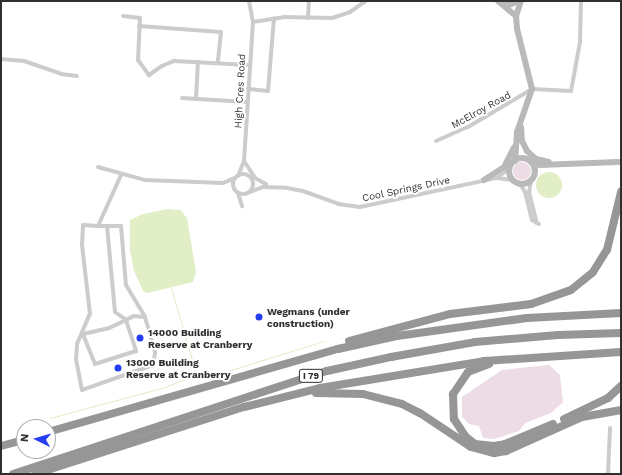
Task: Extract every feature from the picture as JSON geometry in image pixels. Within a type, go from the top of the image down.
[{"type":"highway","points":[[231,380],[380,332],[450,314],[531,304],[571,290],[593,272],[607,250],[621,192]]},
{"type":"highway","name":"I 79","points":[[56,430],[338,349],[397,336],[498,321],[621,312]]},
{"type":"highway","name":"I 79","points":[[12,474],[327,371],[391,357],[475,342],[558,335],[621,333]]},
{"type":"highway","points":[[35,474],[272,401],[320,388],[410,371],[537,356],[621,352]]},
{"type":"highway","points":[[537,356],[481,366],[461,380],[453,394],[452,412],[457,426],[469,441],[487,446],[505,444],[608,398],[621,386]]},
{"type":"highway","points":[[272,401],[333,392],[378,397],[420,413],[470,448],[494,453],[506,451],[582,417],[619,413]]},
{"type":"highway","points":[[1,446],[16,442]]},
{"type":"street","name":"High Cres Road","points":[[237,177],[244,161],[249,65],[253,22],[250,1]]},
{"type":"street","points":[[308,18],[309,1]]},
{"type":"street","points":[[253,22],[274,18],[337,17],[364,1]]},
{"type":"street","points":[[498,2],[509,5],[518,1]]},
{"type":"street","points":[[484,180],[507,163],[532,89],[530,75],[519,42],[516,16],[521,1]]},
{"type":"street","points":[[532,89],[571,91],[580,42],[581,1]]},
{"type":"street","points":[[498,2],[516,16]]},
{"type":"street","points":[[123,16],[140,18],[138,60],[149,75],[171,62],[249,65]]},
{"type":"street","points":[[248,89],[268,91],[274,18]]},
{"type":"street","points":[[140,26],[221,32],[218,63]]},
{"type":"street","points":[[1,58],[24,61],[61,74],[77,76]]},
{"type":"street","points":[[196,99],[198,62]]},
{"type":"street","name":"McElroy Road","points":[[436,141],[473,124],[532,89]]},
{"type":"street","points":[[182,98],[247,102]]},
{"type":"street","points":[[520,123],[518,146],[535,173]]},
{"type":"street","points":[[520,123],[515,161],[510,168],[512,180],[520,184],[525,192],[532,220],[539,224],[534,216],[529,192],[531,180],[535,173],[556,163]]},
{"type":"street","points":[[520,123],[522,141],[527,151],[536,159],[556,163]]},
{"type":"street","points":[[515,161],[528,160],[540,165],[556,163],[618,162]]},
{"type":"street","points":[[244,161],[255,178],[266,184]]},
{"type":"street","points":[[98,167],[121,175],[145,180],[223,183],[237,177],[244,174],[251,179],[253,186],[242,206],[233,184],[237,177]]},
{"type":"street","name":"Cool Springs Drive","points":[[497,178],[510,168]]},
{"type":"street","points":[[98,226],[121,175]]},
{"type":"street","name":"Cool Springs Drive","points":[[251,179],[271,186],[303,191],[338,204],[360,207],[484,180],[497,178],[512,180]]},
{"type":"street","points":[[520,184],[531,180]]},
{"type":"street","points":[[223,183],[236,192],[249,193]]},
{"type":"street","name":"Cool Springs Drive","points":[[249,193],[256,188],[271,186]]},
{"type":"street","points":[[83,225],[98,226],[121,226],[126,285],[145,317],[155,353],[153,365],[82,390],[76,360],[77,344],[83,334],[90,314],[82,245],[83,225]]},
{"type":"street","points":[[83,334],[95,364],[136,351],[126,320],[115,312],[107,226]]},
{"type":"street","points":[[83,334],[109,328],[134,316],[145,317]]},
{"type":"street","points":[[608,474],[610,428]]},
{"type":"shaded area","points":[[522,162],[528,165],[531,171],[528,177],[522,180],[516,177],[513,171],[516,165]]},
{"type":"shaded area","points":[[549,172],[558,176],[562,185],[558,194],[549,198],[540,194],[536,185],[540,176]]},
{"type":"shaded area","points":[[168,209],[180,210],[187,218],[196,272],[193,282],[148,293],[143,291],[134,271],[130,250],[130,220],[143,214]]},
{"type":"shaded area","points":[[549,365],[560,375],[563,402],[551,413],[525,423],[519,431],[494,439],[483,438],[479,426],[469,424],[462,417],[462,397],[502,370]]},
{"type":"waterway","points":[[50,418],[165,387],[184,379],[195,370],[171,288]]},
{"type":"waterway","points":[[182,380],[221,373],[324,341]]},
{"type":"place","name":"Wegmans (under construction)","points":[[259,317]]},
{"type":"place","name":"14000 Building Reserve at Cranberry","points":[[140,338]]},
{"type":"place","name":"13000 Building Reserve at Cranberry","points":[[118,368]]}]
